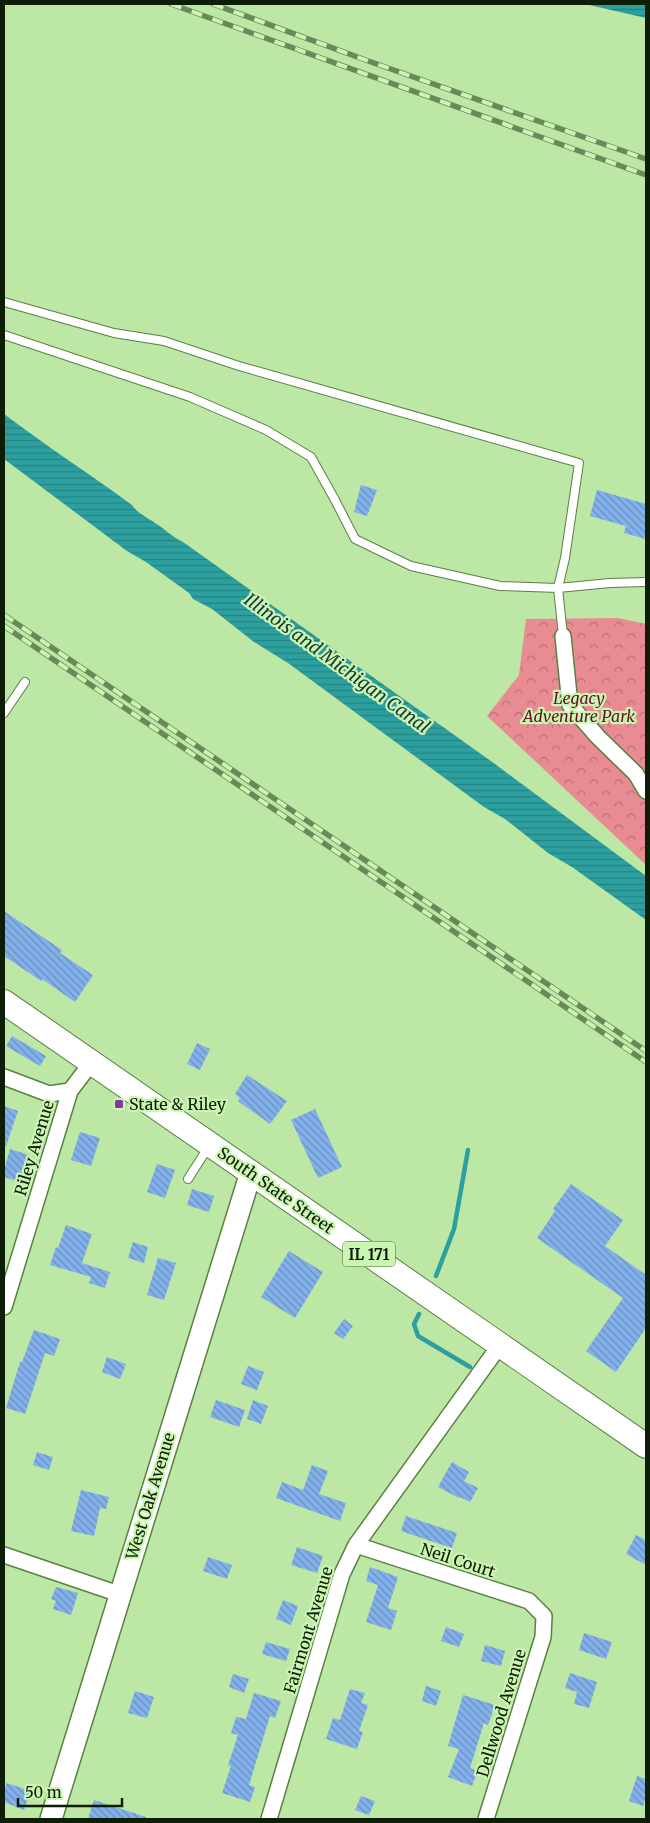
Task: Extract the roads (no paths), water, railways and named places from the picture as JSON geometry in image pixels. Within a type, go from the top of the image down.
[{"type":"main road","name":"South State Street","points":[[4,1002],[646,1446]]},
{"type":"street","points":[[563,636],[570,705],[598,737],[636,774],[646,791]]},
{"type":"street","name":"Riley Avenue","points":[[4,1307],[70,1090],[92,1062]]},
{"type":"street","points":[[4,1077],[49,1094],[70,1090]]},
{"type":"street","name":"West Oak Avenue","points":[[51,1819],[251,1172]]},
{"type":"street","name":"Fairmont Avenue","points":[[269,1819],[342,1574],[356,1545],[500,1345]]},
{"type":"street","name":"Neil Court","points":[[356,1545],[529,1602],[544,1616]]},
{"type":"street","points":[[4,1554],[119,1594]]},
{"type":"street","name":"Dellwood Avenue","points":[[486,1819],[543,1637],[544,1616]]},
{"type":"lane","points":[[4,302],[114,333],[164,341],[239,366],[579,463],[566,558],[558,588],[563,636]]},
{"type":"lane","points":[[4,334],[190,397],[266,430],[310,457],[355,539],[411,566],[500,586],[558,588],[646,582]]},
{"type":"lane","points":[[4,713],[25,682]]},
{"type":"lane","points":[[188,1179],[210,1144]]},
{"type":"water","points":[[585,4],[646,4],[646,18]]},
{"type":"water","name":"Illinois and Michigan Canal","points":[[4,414],[175,538],[495,764],[646,876],[646,920],[572,867],[548,853],[505,819],[484,807],[288,663],[254,642],[212,609],[193,599],[189,593],[146,562],[127,551],[4,459]]},
{"type":"waterway","points":[[436,1276],[454,1229],[468,1150]]},
{"type":"waterway","points":[[419,1314],[414,1324],[418,1336],[470,1367]]},
{"type":"railway","points":[[171,4],[646,175]]},
{"type":"railway","points":[[213,4],[646,159]]},
{"type":"railway","points":[[4,615],[646,1051]]},
{"type":"railway","points":[[4,626],[646,1062]]},
{"type":"place","name":"State & Riley","points":[[119,1104]]},
{"type":"park label","name":"Legacy Adventure Park","points":[[579,707]]}]
